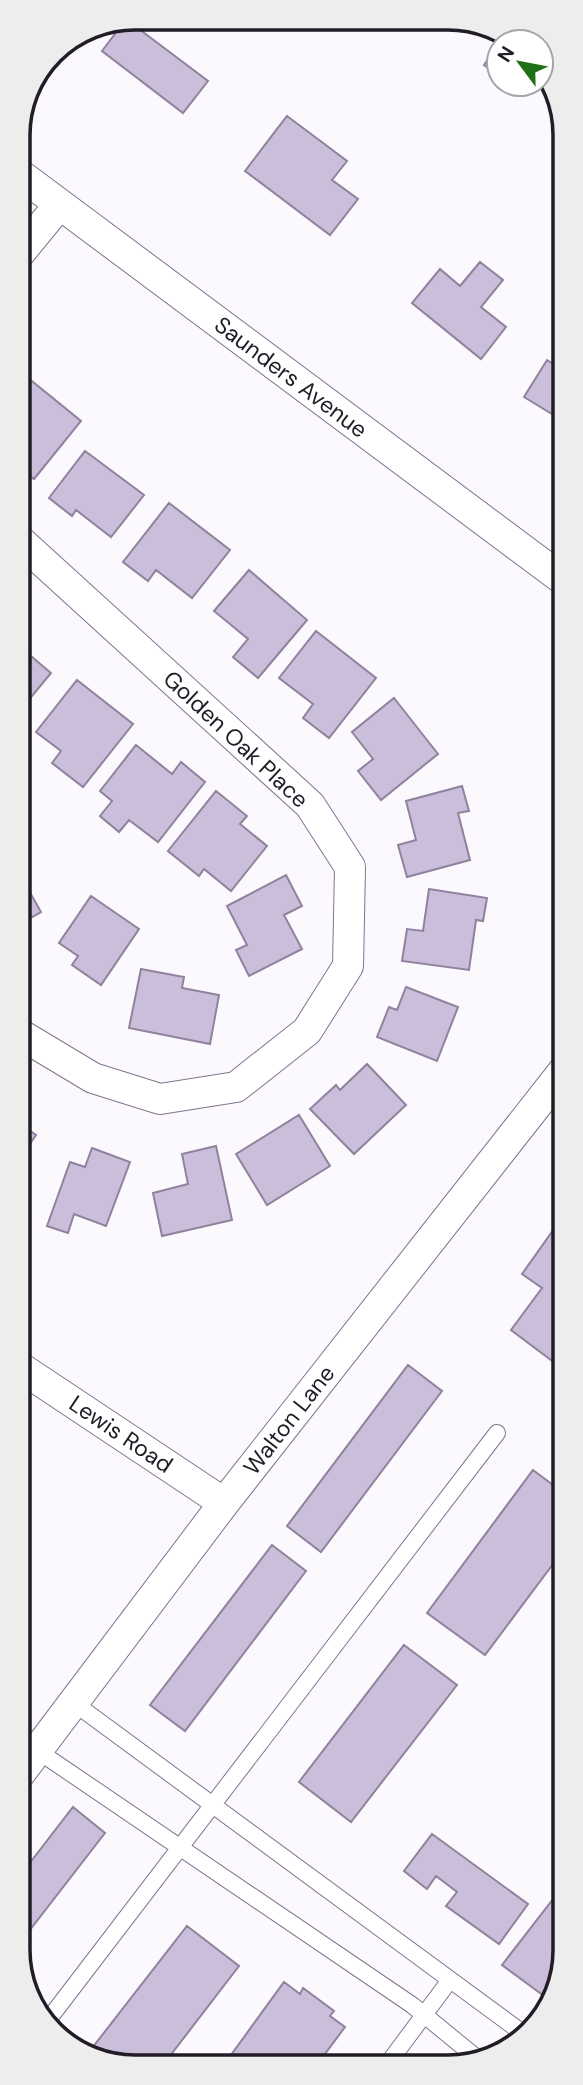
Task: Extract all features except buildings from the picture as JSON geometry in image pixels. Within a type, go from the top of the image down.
[{"type":"street","name":"Saunders Avenue","points":[[30,182],[553,572]]},
{"type":"street","points":[[30,240],[59,205]]},
{"type":"street","name":"Golden Oak Place","points":[[30,549],[310,805],[350,867],[348,966],[307,1031],[236,1087],[160,1099],[93,1079],[30,1040]]},
{"type":"street","name":"Walton Lane","points":[[30,1762],[224,1503],[553,1084]]},
{"type":"street","name":"Lewis Road","points":[[30,1374],[224,1503]]},
{"type":"lane","points":[[52,2015],[497,1433]]},
{"type":"lane","points":[[74,1703],[517,2029]]},
{"type":"lane","points":[[38,1751],[424,2015],[470,2052]]},
{"type":"lane","points":[[394,2055],[450,1980]]}]
